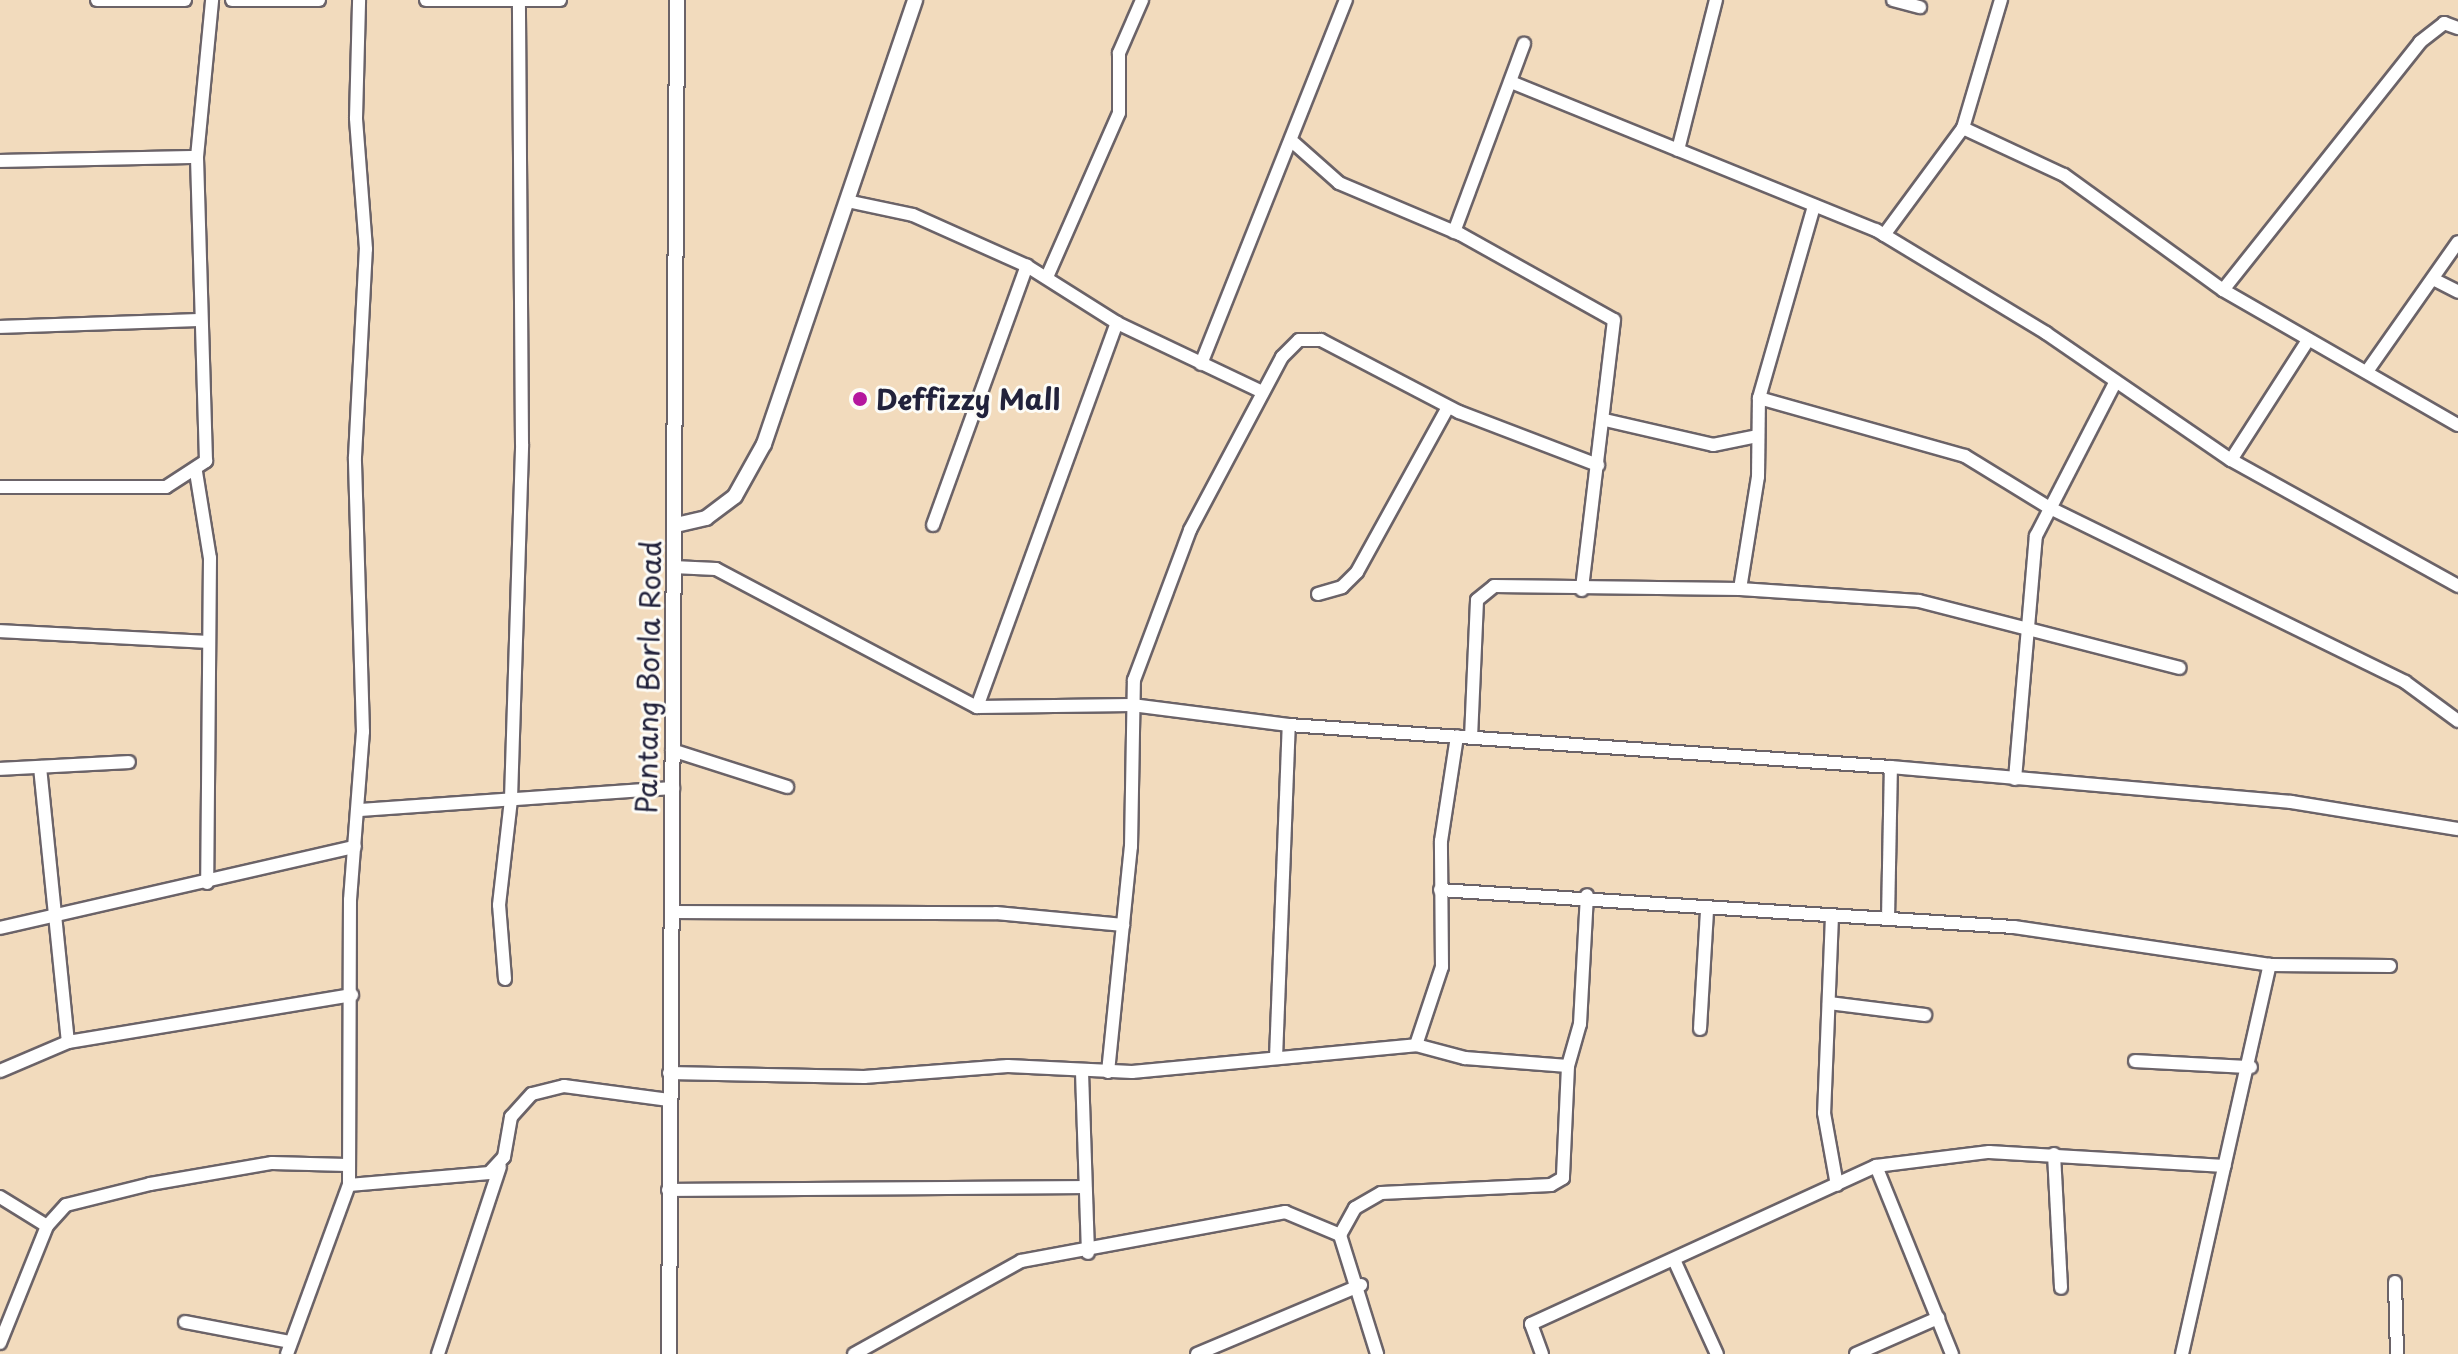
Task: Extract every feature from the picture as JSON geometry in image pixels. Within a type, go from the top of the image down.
[{"type":"street","points":[[97,0],[185,0]]},
{"type":"street","points":[[0,487],[121,490],[166,487],[196,472],[210,450],[200,320],[197,157],[212,0]]},
{"type":"street","points":[[232,0],[319,0]]},
{"type":"street","points":[[185,1322],[289,1348],[349,1185],[355,847],[359,810],[355,396],[366,249],[356,118],[359,0]]},
{"type":"street","points":[[426,0],[560,0]]},
{"type":"street","name":"Pantang Borla Road","points":[[669,1354],[677,0]]},
{"type":"street","points":[[676,525],[715,512],[747,481],[915,0]]},
{"type":"street","points":[[1047,277],[1119,113],[1119,53],[1142,0]]},
{"type":"street","points":[[1201,364],[1237,261],[1294,143],[1346,0]]},
{"type":"street","points":[[1678,150],[1716,0]]},
{"type":"street","points":[[1893,0],[1920,7]]},
{"type":"street","points":[[1884,235],[1963,128],[2001,0]]},
{"type":"street","points":[[505,979],[499,905],[511,799],[522,444],[519,1]]},
{"type":"street","points":[[2223,290],[2420,42],[2444,23],[2458,28]]},
{"type":"street","points":[[1454,232],[1524,44]]},
{"type":"street","points":[[1511,82],[1884,235],[2231,460],[2458,586]]},
{"type":"street","points":[[1963,128],[2085,188],[2223,290],[2308,340],[2368,370],[2458,425]]},
{"type":"street","points":[[1294,143],[1339,183],[1454,232],[1614,320],[1605,420],[1582,590]]},
{"type":"street","points":[[0,161],[197,157]]},
{"type":"street","points":[[847,201],[913,215],[1027,266],[1117,323],[1262,392]]},
{"type":"street","points":[[1740,589],[1758,436],[1759,398],[1814,206]]},
{"type":"street","points":[[2368,370],[2458,242]]},
{"type":"street","points":[[933,525],[1027,266]]},
{"type":"street","points":[[2433,279],[2458,292]]},
{"type":"street","points":[[0,327],[200,320]]},
{"type":"street","points":[[977,707],[1117,323]]},
{"type":"street","points":[[1108,1072],[1136,757],[1132,705],[1134,680],[1190,530],[1262,392],[1299,340],[1321,340],[1448,407],[1598,465]]},
{"type":"street","points":[[2231,460],[2308,340]]},
{"type":"street","points":[[2015,779],[2024,625],[2036,536],[2048,507],[2115,383]]},
{"type":"street","points":[[1759,398],[1965,456],[2048,507],[2405,682],[2458,721]]},
{"type":"street","points":[[1318,594],[1342,587],[1357,572],[1448,407]]},
{"type":"street","points":[[1605,420],[1713,445],[1758,436]]},
{"type":"street","points":[[196,472],[210,558],[207,883]]},
{"type":"street","points":[[673,567],[716,569],[977,707],[1132,705],[1289,725],[1891,767],[2291,802],[2458,829]]},
{"type":"street","points":[[1471,738],[1483,589],[1740,589],[1919,601],[2024,625],[2180,668]]},
{"type":"street","points":[[0,631],[208,642]]},
{"type":"street","points":[[1276,1058],[1289,725]]},
{"type":"street","points":[[1416,1045],[1442,967],[1440,890],[1457,736]]},
{"type":"street","points":[[672,750],[787,787]]},
{"type":"street","points":[[0,769],[129,762]]},
{"type":"street","points":[[40,767],[50,918],[68,1042]]},
{"type":"street","points":[[1888,919],[1891,767]]},
{"type":"street","points":[[359,810],[673,788]]},
{"type":"street","points":[[0,928],[355,847]]},
{"type":"street","points":[[1440,890],[1587,895],[1707,911],[2014,927],[2270,965],[2390,966]]},
{"type":"street","points":[[1340,1235],[1355,1208],[1381,1193],[1551,1185],[1563,1178],[1568,1066],[1580,1024],[1587,895]]},
{"type":"street","points":[[1700,1029],[1707,911]]},
{"type":"street","points":[[672,912],[996,913],[1123,925]]},
{"type":"street","points":[[1832,916],[1824,1128],[1837,1185]]},
{"type":"street","points":[[2182,1354],[2251,1067],[2270,965]]},
{"type":"street","points":[[0,1071],[68,1042],[352,995]]},
{"type":"street","points":[[1829,1003],[1925,1015]]},
{"type":"street","points":[[669,1073],[864,1077],[1008,1066],[1108,1072],[1416,1045],[1465,1058],[1568,1066]]},
{"type":"street","points":[[2135,1061],[2251,1067]]},
{"type":"street","points":[[1082,1072],[1088,1253]]},
{"type":"street","points":[[438,1354],[500,1167],[511,1117],[532,1094],[564,1086],[669,1100]]},
{"type":"street","points":[[1542,1354],[1531,1324],[1675,1262],[1876,1166],[1932,1155],[2054,1154],[2225,1166]]},
{"type":"street","points":[[2054,1154],[2061,1288]]},
{"type":"street","points":[[0,1343],[47,1226],[66,1205],[150,1184],[272,1163],[347,1165]]},
{"type":"street","points":[[1876,1166],[1952,1354]]},
{"type":"street","points":[[349,1185],[500,1167]]},
{"type":"street","points":[[668,1190],[1084,1187]]},
{"type":"street","points":[[0,1197],[47,1226]]},
{"type":"street","points":[[854,1354],[1021,1261],[1088,1253],[1213,1221],[1285,1212],[1340,1235],[1361,1285],[1377,1354]]},
{"type":"street","points":[[1675,1262],[1717,1354]]},
{"type":"street","points":[[2395,1282],[2397,1354]]},
{"type":"street","points":[[1197,1354],[1361,1285]]},
{"type":"street","points":[[1856,1354],[1938,1318]]},
{"type":"place","name":"Deffizzy Mall","points":[[860,399]]}]
